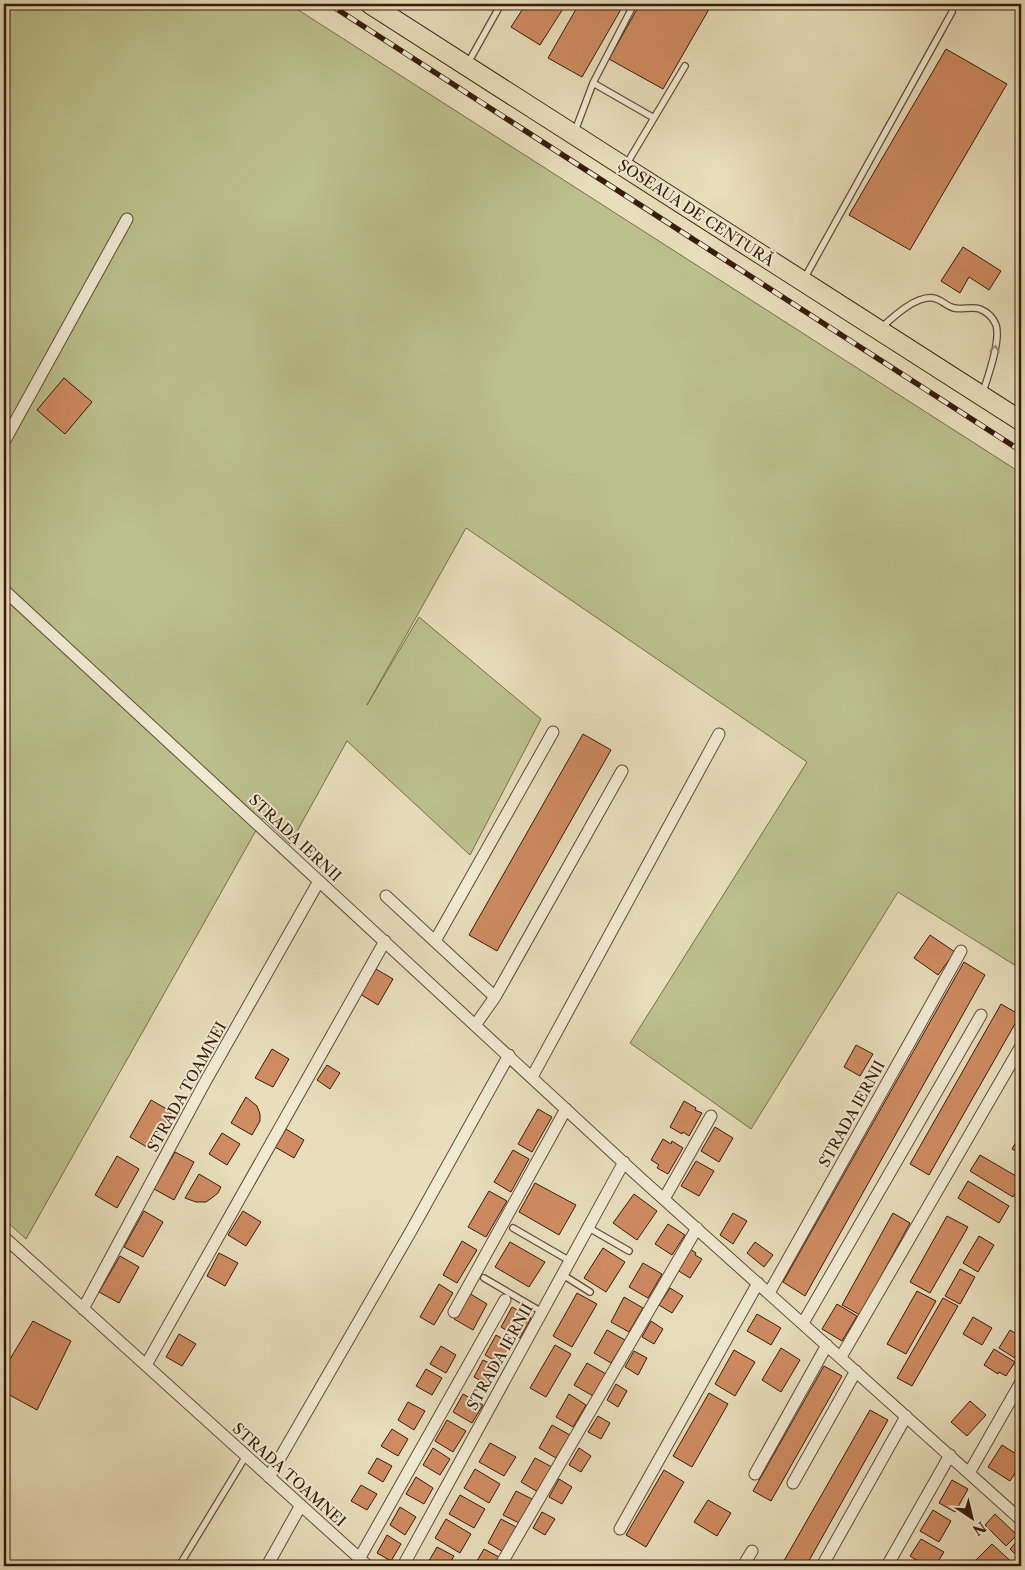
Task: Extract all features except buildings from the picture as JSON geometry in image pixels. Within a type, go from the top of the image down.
[{"type":"main road","name":"ȘOSEAUA DE CENTURĂ","points":[[370,4],[1021,421]]},
{"type":"street","points":[[4,442],[127,219]]},
{"type":"street","name":"STRADA IERNII","points":[[4,590],[664,1199],[1021,1520]]},
{"type":"street","points":[[435,941],[553,732]]},
{"type":"street","points":[[532,1077],[719,734]]},
{"type":"street","points":[[476,1024],[495,997],[622,771]]},
{"type":"street","name":"STRADA TOAMNEI","points":[[83,1309],[204,1084],[319,881]]},
{"type":"street","points":[[386,896],[495,997]]},
{"type":"street","points":[[146,1365],[385,941]]},
{"type":"street","name":"STRADA IERNII","points":[[769,1292],[961,951]]},
{"type":"street","points":[[803,1323],[981,1015]]},
{"type":"street","points":[[841,1358],[1021,1046]]},
{"type":"street","points":[[269,1477],[411,1232],[509,1055]]},
{"type":"street","points":[[454,1312],[566,1109]]},
{"type":"street","points":[[664,1199],[711,1116]]},
{"type":"street","name":"STRADA IERNII","points":[[403,1566],[624,1162]]},
{"type":"street","points":[[500,1566],[697,1228]]},
{"type":"street","name":"STRADA TOAMNEI","points":[[4,1237],[364,1562]]},
{"type":"street","points":[[620,1529],[758,1283]]},
{"type":"street","points":[[364,1562],[505,1300]]},
{"type":"street","points":[[755,1474],[827,1346]]},
{"type":"street","points":[[793,1483],[856,1371]]},
{"type":"street","points":[[969,1473],[1021,1382]]},
{"type":"street","points":[[822,1566],[906,1416]]},
{"type":"street","points":[[887,1566],[950,1455]]},
{"type":"street","points":[[267,1566],[301,1505]]},
{"type":"street","points":[[743,1566],[752,1551]]},
{"type":"lane","points":[[466,66],[501,4]]},
{"type":"lane","points":[[573,134],[593,83],[634,4]]},
{"type":"lane","points":[[803,281],[952,12]]},
{"type":"lane","points":[[625,167],[685,66]]},
{"type":"lane","points":[[593,83],[654,118]]},
{"type":"lane","points":[[879,330],[897,314],[924,299],[933,298],[955,308],[975,308],[990,315],[996,326],[996,340],[993,359],[982,396]]},
{"type":"lane","points":[[513,1228],[570,1261]]},
{"type":"lane","points":[[589,1228],[629,1252]]},
{"type":"lane","points":[[563,1275],[590,1292]]},
{"type":"lane","points":[[484,1278],[542,1312]]},
{"type":"lane","points":[[179,1566],[246,1456]]},
{"type":"green space","points":[[4,4],[289,4],[1021,473],[1021,969],[898,892],[751,1129],[630,1043],[807,762],[466,528],[367,705],[419,617],[541,719],[470,855],[347,741],[290,844],[263,818],[26,1239],[4,1219]]},
{"type":"railway","points":[[329,4],[1021,451]]}]
